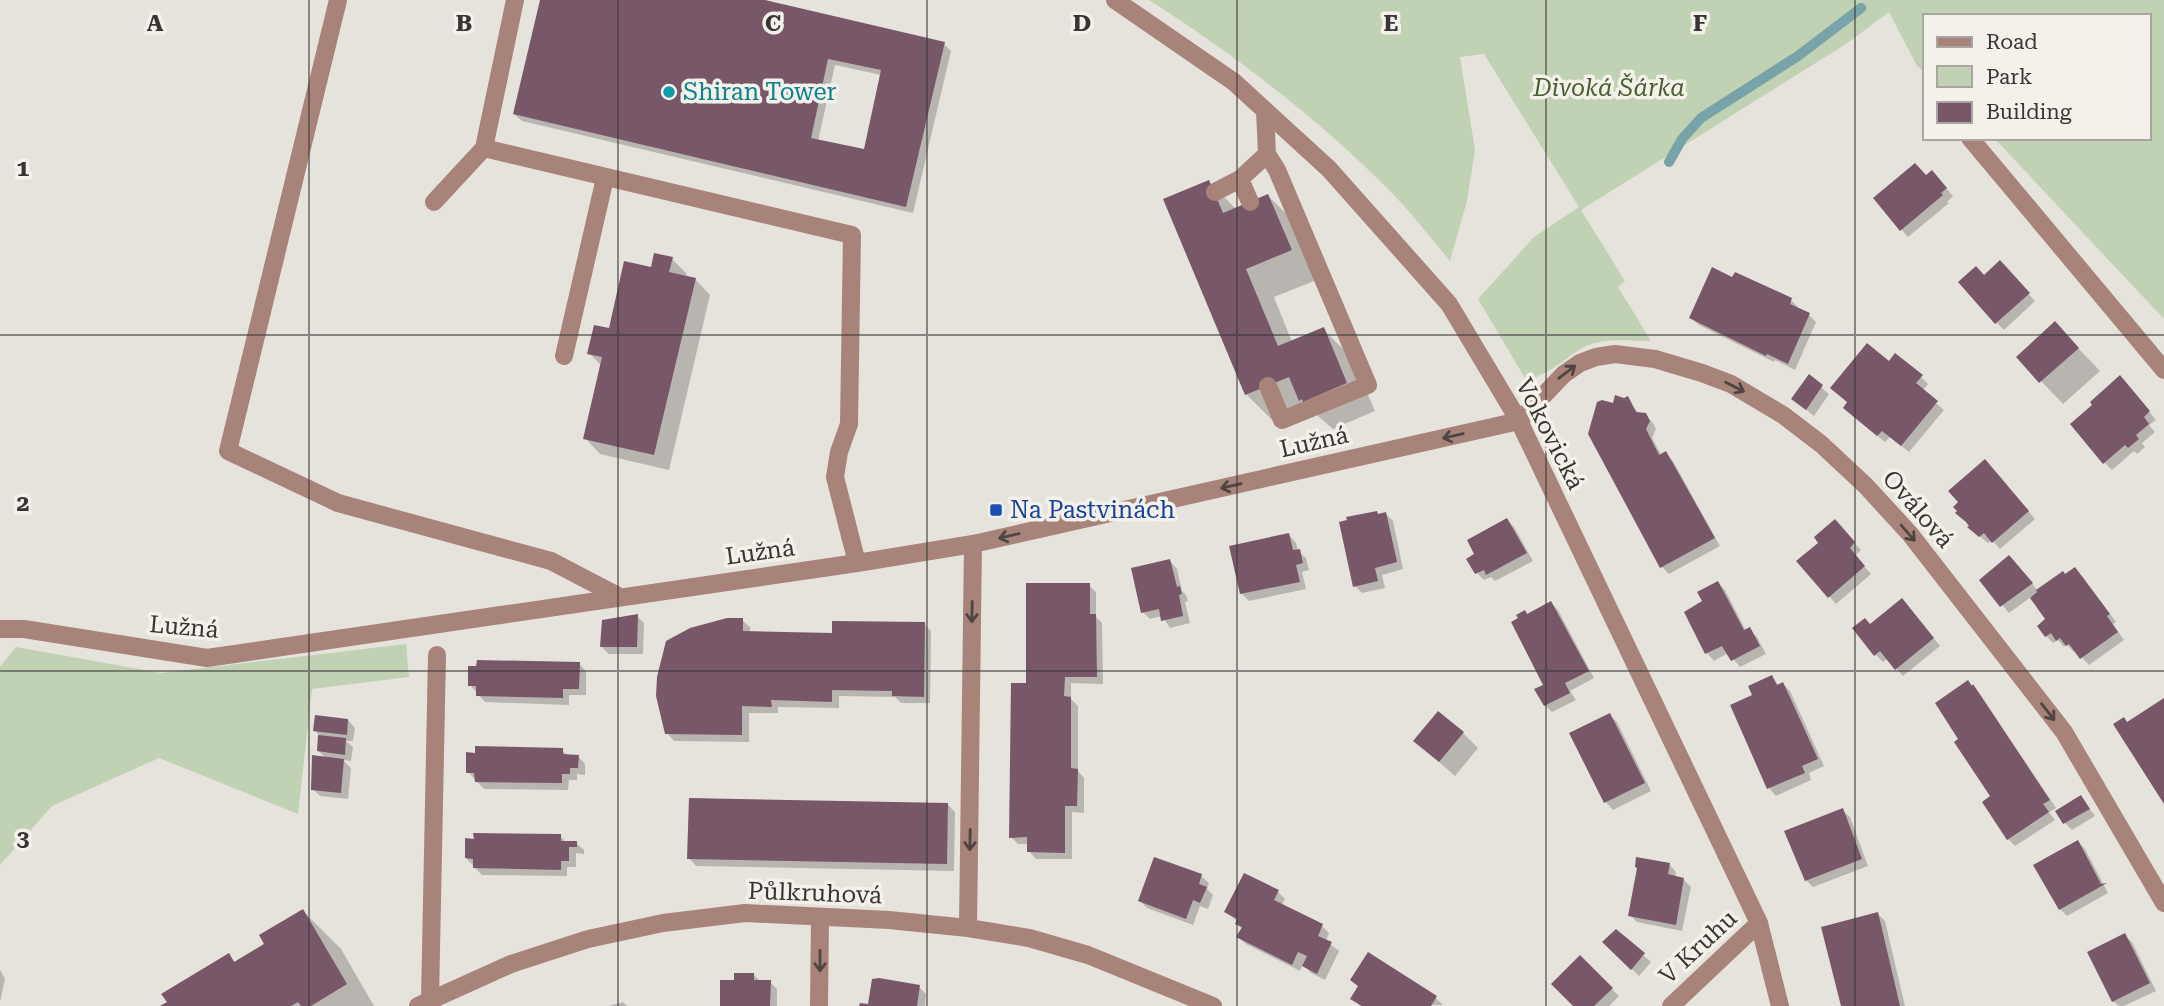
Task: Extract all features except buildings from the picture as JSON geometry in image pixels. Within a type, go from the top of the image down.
[{"type":"street","points":[[338,0],[228,451],[338,503],[551,561],[620,597]]},
{"type":"street","points":[[434,202],[484,148],[514,0]]},
{"type":"street","name":"Vokovická","points":[[1115,0],[1234,82],[1329,169],[1449,304],[1519,421],[1759,923],[1780,1006]]},
{"type":"street","points":[[1265,111],[1267,154],[1277,170],[1368,385],[1282,420],[1268,386]]},
{"type":"street","points":[[1972,140],[2164,370]]},
{"type":"street","points":[[484,148],[852,235],[849,424],[839,452],[835,477],[857,563]]},
{"type":"street","points":[[1214,192],[1240,179],[1267,154]]},
{"type":"street","points":[[564,356],[605,177]]},
{"type":"street","points":[[1240,179],[1250,202]]},
{"type":"street","name":"Oválová","points":[[1519,421],[1564,374],[1580,363],[1615,354],[1655,359],[1702,373],[1731,384],[1783,415],[1839,461],[1910,534],[2064,732],[2164,903]]},
{"type":"street","name":"Lužná","points":[[0,629],[24,629],[206,658],[973,544],[1519,421]]},
{"type":"street","points":[[968,928],[973,544]]},
{"type":"street","points":[[424,1003],[437,655]]},
{"type":"street","name":"Půlkruhová","points":[[424,1003],[511,964],[600,937],[663,923],[745,913],[889,920],[968,928],[1029,938],[1088,955],[1213,1006]]},
{"type":"street","points":[[819,1006],[820,917]]},
{"type":"street","name":"V Kruhu","points":[[1671,1006],[1759,923]]},
{"type":"green space","name":"Divoká Šárka","points":[[1149,0],[2164,0],[2164,319],[1996,140],[2150,140],[2150,14],[1923,14],[1923,71],[1917,66],[1889,12],[1846,44],[1581,210],[1625,281],[1618,287],[1651,341],[1617,340],[1591,344],[1549,370],[1526,380],[1478,299],[1534,237],[1579,207],[1484,54],[1460,57],[1475,150],[1467,201],[1450,261],[1391,192],[1335,139],[1275,89]]},
{"type":"green space","points":[[406,644],[409,677],[312,689],[298,814],[159,758],[52,806],[0,865],[0,667],[16,647],[161,673]]},
{"type":"waterway","points":[[1669,162],[1682,139],[1701,118],[1798,56],[1861,8]]},
{"type":"place","name":"Shiran Tower","points":[[669,92]]},
{"type":"place","name":"Na Pastvinách","points":[[996,510]]}]
